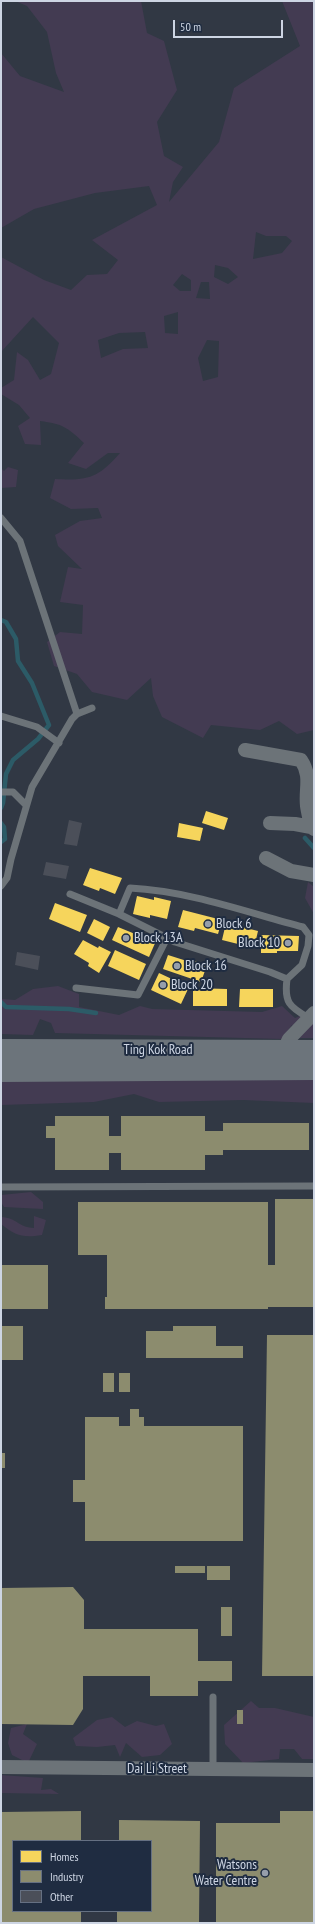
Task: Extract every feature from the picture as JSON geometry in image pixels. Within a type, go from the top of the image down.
[{"type":"main road","name":"Ting Kok Road","points":[[1,1050],[314,1051]]},
{"type":"main road","name":"Ting Kok Road","points":[[1,1071],[314,1070]]},
{"type":"street","points":[[245,750],[301,760],[307,769],[307,805],[313,828],[295,824],[270,823]]},
{"type":"street","points":[[266,858],[291,871],[314,875]]},
{"type":"street","points":[[284,1050],[289,1039],[311,1016]]},
{"type":"street","name":"Dai Li Street","points":[[1,1767],[314,1770]]},
{"type":"lane","points":[[1,518],[20,541],[77,714]]},
{"type":"lane","points":[[1,886],[7,878],[32,787],[72,719],[77,714],[92,708]]},
{"type":"lane","points":[[1,716],[37,727],[59,743]]},
{"type":"lane","points":[[4,792],[12,792],[26,805]]},
{"type":"lane","points":[[119,914],[130,888],[149,889],[182,894],[303,927],[309,935],[308,946],[302,965],[287,979],[286,999],[293,1009],[311,1016]]},
{"type":"lane","points":[[70,894],[119,914],[167,938],[287,979]]},
{"type":"lane","points":[[76,988],[138,996],[167,938]]},
{"type":"lane","points":[[1,1188],[314,1186]]},
{"type":"lane","points":[[213,1697],[213,1769]]},
{"type":"shaded area","points":[[15,1],[141,1],[147,33],[164,41],[177,90],[157,122],[164,156],[183,167],[173,182],[169,202],[219,142],[234,88],[300,46],[282,1],[314,1],[314,730],[297,734],[279,721],[260,730],[211,725],[203,738],[162,717],[153,696],[151,678],[127,700],[92,692],[77,674],[54,666],[47,642],[60,632],[82,634],[83,605],[60,602],[68,567],[82,569],[58,546],[55,535],[80,521],[102,518],[98,508],[71,509],[50,498],[55,479],[76,479],[92,476],[105,468],[120,453],[108,453],[86,469],[68,463],[84,443],[73,433],[60,425],[40,421],[41,445],[25,444],[18,426],[30,418],[19,405],[1,394],[1,388],[14,380],[17,352],[28,360],[40,380],[51,374],[59,343],[33,317],[1,352],[1,257],[44,280],[71,290],[87,275],[107,274],[118,260],[92,240],[157,205],[149,186],[95,193],[34,209],[1,228],[1,53],[20,76],[64,92],[56,73],[47,32],[27,6]],"holes":[[[256,232],[266,236],[286,236],[292,241],[282,253],[253,259]],[[215,265],[228,268],[238,277],[228,284],[214,277]],[[182,274],[191,280],[191,291],[180,291],[173,285]],[[201,282],[209,282],[210,299],[196,298]],[[178,312],[178,334],[165,333],[164,316]],[[145,332],[148,348],[123,349],[101,358],[98,340],[119,333]],[[207,340],[219,341],[218,377],[203,381],[198,358]]]},
{"type":"shaded area","points":[[8,467],[18,470],[16,487],[1,488],[1,468],[4,471]]},
{"type":"shaded area","points":[[308,882],[314,887],[314,914],[305,898]]},
{"type":"shaded area","points":[[58,986],[79,994],[79,1007],[119,1015],[140,1006],[152,1009],[262,1012],[282,1006],[295,1018],[307,1013],[314,1015],[314,1038],[299,1038],[292,1025],[282,1039],[55,1033],[51,1023],[40,1019],[33,1035],[1,1034],[1,999],[15,1000],[33,989]]},
{"type":"shaded area","points":[[1,1055],[314,1060],[314,1103],[243,1100],[159,1102],[134,1094],[94,1102],[1,1105]]},
{"type":"shaded area","points":[[31,1192],[43,1202],[43,1209],[4,1207],[1,1202],[1,1195]]},
{"type":"shaded area","points":[[34,1216],[46,1220],[42,1235],[25,1236],[16,1234],[1,1224],[1,1217],[11,1219],[24,1226],[34,1228]]},
{"type":"shaded area","points":[[251,1701],[259,1708],[275,1708],[314,1717],[314,1759],[302,1759],[294,1749],[280,1749],[279,1759],[243,1763],[225,1744],[224,1725]]},
{"type":"shaded area","points":[[112,1717],[125,1727],[137,1721],[156,1726],[164,1724],[172,1744],[160,1755],[142,1757],[126,1743],[120,1757],[115,1745],[97,1747],[76,1746],[73,1738],[97,1720]]},
{"type":"shaded area","points":[[27,1724],[23,1734],[37,1744],[28,1763],[12,1755],[8,1743],[11,1728]]},
{"type":"shaded area","points":[[1,1775],[43,1778],[41,1790],[51,1789],[59,1794],[1,1793]]},
{"type":"building: Homes","points":[[206,811],[228,818],[224,830],[202,823]]},
{"type":"building: Homes","points":[[179,823],[203,828],[200,841],[177,837]]},
{"type":"building: Homes","points":[[90,868],[122,878],[115,894],[100,888],[99,891],[83,885]]},
{"type":"building: Homes","points":[[137,896],[154,900],[154,897],[171,901],[167,919],[150,915],[150,918],[133,914]]},
{"type":"building: Homes","points":[[55,903],[87,915],[80,932],[49,919]]},
{"type":"building: Homes","points":[[183,910],[222,920],[218,934],[195,928],[194,931],[178,927]]},
{"type":"building: Homes","points":[[94,919],[110,927],[103,941],[87,933]]},
{"type":"building: Homes","points":[[226,923],[258,931],[254,948],[222,940]]},
{"type":"building: Homes","points":[[118,927],[140,936],[141,934],[156,941],[149,957],[112,940]]},
{"type":"building: Homes","points":[[261,935],[299,936],[298,951],[261,953]]},
{"type":"building: Homes","points":[[83,940],[98,948],[99,946],[111,952],[99,973],[88,966],[89,963],[74,954]]},
{"type":"building: Homes","points":[[115,950],[146,964],[139,980],[108,966]]},
{"type":"building: Homes","points":[[168,955],[190,962],[191,960],[207,965],[201,982],[163,969]]},
{"type":"building: Homes","points":[[159,973],[189,987],[181,1004],[151,990]]},
{"type":"building: Homes","points":[[193,988],[227,989],[227,1006],[193,1006]]},
{"type":"building: Homes","points":[[240,989],[273,989],[273,1007],[239,1007]]},
{"type":"building: Industry","points":[[55,1116],[109,1116],[109,1136],[121,1136],[121,1116],[205,1116],[205,1131],[223,1131],[223,1123],[309,1123],[309,1150],[223,1150],[223,1155],[205,1155],[205,1170],[121,1170],[121,1153],[109,1153],[109,1170],[55,1170],[55,1138],[46,1138],[46,1126],[55,1126]]},
{"type":"building: Industry","points":[[275,1199],[314,1199],[314,1307],[268,1307],[268,1309],[105,1309],[105,1297],[107,1297],[107,1255],[78,1255],[78,1202],[268,1202],[268,1265],[275,1265]]},
{"type":"building: Industry","points":[[1,1265],[48,1265],[48,1309],[1,1309]]},
{"type":"building: Industry","points":[[1,1326],[23,1326],[23,1360],[1,1360]]},
{"type":"building: Industry","points":[[173,1326],[216,1326],[216,1346],[243,1346],[243,1358],[146,1358],[146,1331],[173,1331]]},
{"type":"building: Industry","points":[[267,1335],[314,1335],[314,1676],[262,1676]]},
{"type":"building: Industry","points":[[103,1373],[114,1373],[114,1392],[103,1392]]},
{"type":"building: Industry","points":[[119,1373],[130,1373],[130,1392],[119,1392]]},
{"type":"building: Industry","points":[[130,1409],[139,1409],[139,1417],[144,1417],[144,1426],[243,1426],[243,1541],[85,1541],[85,1502],[73,1502],[73,1480],[85,1480],[85,1417],[119,1417],[119,1426],[130,1426]]},
{"type":"building: Industry","points":[[1,1453],[5,1453],[5,1468],[1,1468]]},
{"type":"building: Industry","points":[[175,1566],[205,1566],[205,1573],[175,1573]]},
{"type":"building: Industry","points":[[207,1566],[230,1566],[230,1580],[207,1580]]},
{"type":"building: Industry","points":[[73,1587],[84,1600],[84,1629],[198,1629],[198,1661],[232,1661],[232,1681],[198,1681],[198,1696],[150,1696],[150,1676],[83,1676],[83,1709],[73,1725],[1,1724],[1,1588]]},
{"type":"building: Industry","points":[[221,1607],[232,1607],[232,1636],[221,1636]]},
{"type":"building: Industry","points":[[237,1710],[243,1710],[243,1724],[237,1724]]},
{"type":"building: Industry","points":[[81,1811],[81,1840],[12,1840],[12,1912],[81,1912],[81,1923],[1,1923],[1,1812]]},
{"type":"building: Industry","name":"Watsons Water Centre","points":[[280,1811],[314,1811],[314,1923],[216,1923],[216,1823],[280,1823]]},
{"type":"building: Industry","points":[[119,1820],[200,1821],[199,1923],[117,1923],[117,1912],[152,1912],[152,1840],[119,1840]]},
{"type":"building: Other","points":[[69,820],[82,823],[77,846],[64,844]]},
{"type":"building: Other","points":[[46,862],[69,866],[66,879],[43,875]]},
{"type":"building: Other","points":[[17,952],[40,956],[38,970],[15,965]]},
{"type":"waterway","points":[[1,620],[6,622],[16,639],[18,661],[32,683],[49,725],[38,739],[13,760],[6,774],[3,803],[1,808]]},
{"type":"waterway","points":[[1,823],[4,827],[5,839],[1,842]]},
{"type":"waterway","points":[[305,838],[314,848]]},
{"type":"waterway","points":[[1,1002],[6,1007],[69,1009],[96,1013]]},
{"type":"place","name":"Block 6","points":[[208,924]]},
{"type":"place","name":"Block 13A","points":[[126,938]]},
{"type":"place","name":"Block 10","points":[[288,943]]},
{"type":"place","name":"Block 16","points":[[177,966]]},
{"type":"place","name":"Block 20","points":[[163,985]]},
{"type":"place","name":"Watsons Water Centre","points":[[265,1873]]}]
